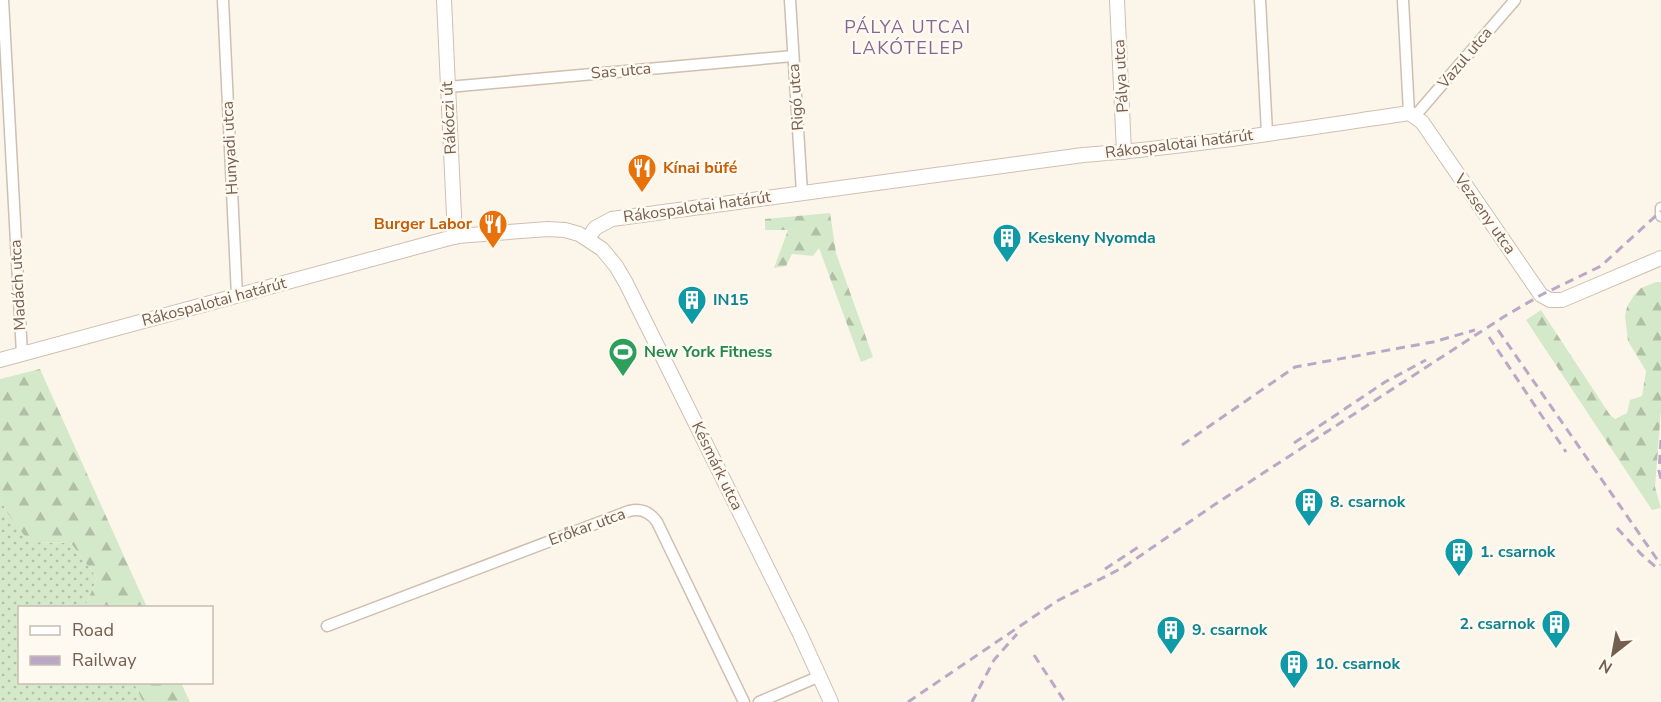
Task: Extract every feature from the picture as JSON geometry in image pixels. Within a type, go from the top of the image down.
[{"type":"street","name":"Madách utca","points":[[3,0],[22,354]]},
{"type":"street","name":"Hunyadi utca","points":[[223,0],[237,296]]},
{"type":"street","name":"Rákóczi út","points":[[444,0],[455,237]]},
{"type":"street","name":"Rigó utca","points":[[789,0],[802,193]]},
{"type":"street","name":"Pálya utca","points":[[1117,0],[1124,152]]},
{"type":"street","points":[[1260,0],[1267,134]]},
{"type":"street","points":[[1403,0],[1412,115]]},
{"type":"street","name":"Vazul utca","points":[[1412,115],[1515,0]]},
{"type":"street","name":"Sas utca","points":[[448,87],[793,56]]},
{"type":"street","name":"Rákospalotai határút","points":[[0,360],[455,237],[548,229],[566,230],[588,240],[595,228],[612,219],[1083,155],[1124,152],[1412,115]]},
{"type":"street","name":"Vezseny utca","points":[[1412,115],[1422,122],[1541,295],[1550,300],[1562,300],[1661,258]]},
{"type":"street","points":[[1661,208],[1661,216]]},
{"type":"street","name":"Késmárk utca","points":[[588,240],[602,249],[626,283],[831,702]]},
{"type":"street","name":"Erőkar utca","points":[[327,626],[629,511],[642,510],[650,513],[657,522],[744,702]]},
{"type":"street","points":[[759,702],[820,676]]},
{"type":"green space","points":[[830,213],[836,253],[873,357],[861,362],[819,248],[813,256],[792,254],[786,266],[774,268],[788,230],[765,230],[765,219]]},
{"type":"green space","points":[[1661,282],[1661,410],[1655,487],[1661,508],[1652,510],[1526,320],[1541,310],[1610,415],[1615,419],[1627,413],[1630,400],[1642,396],[1646,371],[1628,341],[1625,316],[1627,307],[1641,288]]},
{"type":"green space","points":[[40,369],[147,606],[85,606],[97,578],[71,543],[30,542],[14,523],[0,500],[0,379]]},
{"type":"green space","points":[[0,500],[30,542],[71,543],[97,578],[85,606],[18,606],[18,684],[134,684],[143,702],[0,702]]},
{"type":"green space","points":[[134,684],[181,684],[190,702],[143,702]]},
{"type":"railway","points":[[908,702],[1057,601],[1124,567],[1214,505],[1505,316],[1541,295],[1601,266],[1661,211]]},
{"type":"railway","points":[[1182,445],[1295,367],[1433,342],[1475,330]]},
{"type":"railway","points":[[1498,330],[1661,565]]},
{"type":"railway","points":[[1489,337],[1566,452]]},
{"type":"railway","points":[[1294,443],[1385,382],[1426,360]]},
{"type":"railway","points":[[1661,440],[1659,471],[1661,479]]},
{"type":"railway","points":[[1617,528],[1657,568]]},
{"type":"railway","points":[[1105,569],[1140,546]]},
{"type":"railway","points":[[972,702],[994,660],[1017,634]]},
{"type":"railway","points":[[1034,655],[1065,702]]},
{"type":"place","name":"Kínai büfé","points":[[642,194]]},
{"type":"place","name":"Burger Labor","points":[[493,250]]},
{"type":"place","name":"Keskeny Nyomda","points":[[1007,264]]},
{"type":"place","name":"IN15","points":[[692,326]]},
{"type":"place","name":"New York Fitness","points":[[623,378]]},
{"type":"place","name":"8. csarnok","points":[[1309,528]]},
{"type":"place","name":"1. csarnok","points":[[1459,578]]},
{"type":"place","name":"2. csarnok","points":[[1556,650]]},
{"type":"place","name":"9. csarnok","points":[[1171,656]]},
{"type":"place","name":"10. csarnok","points":[[1294,690]]},
{"type":"district","name":"PÁLYA UTCAI LAKÓTELEP","points":[[908,37]]}]
